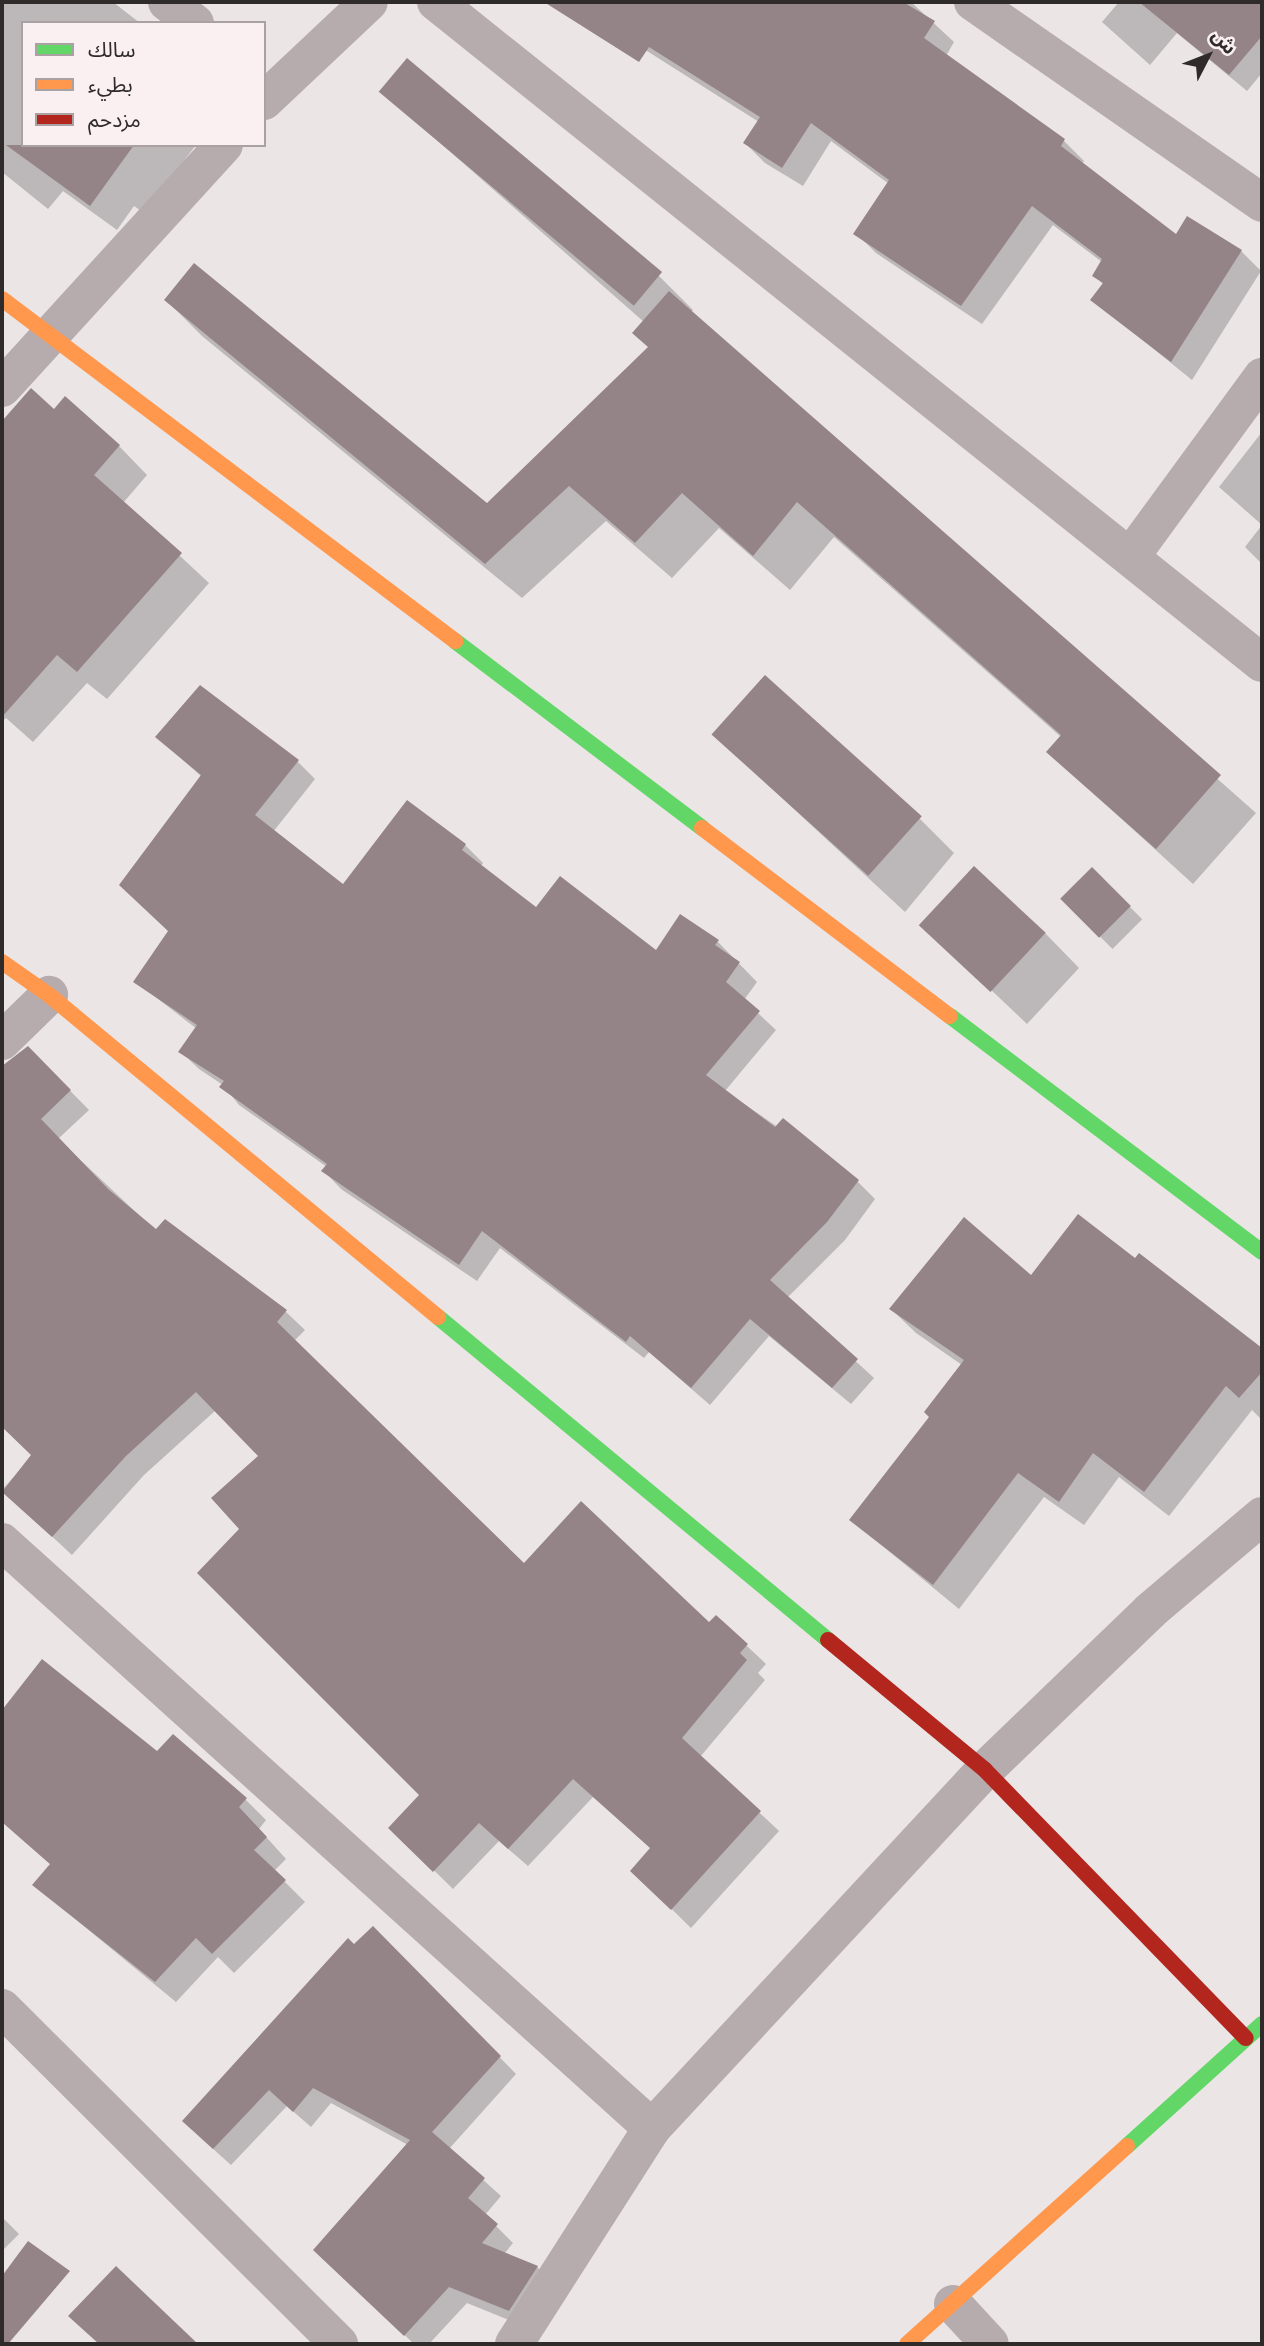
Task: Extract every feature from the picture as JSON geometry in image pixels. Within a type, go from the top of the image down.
[{"type":"street","points":[[167,2],[192,21]]},
{"type":"street","points":[[269,87],[369,2]]},
{"type":"street","points":[[436,2],[1262,663]]},
{"type":"street","points":[[973,2],[1262,203]]},
{"type":"street","points":[[2,388],[222,147]]},
{"type":"street","points":[[2,299],[1262,1252]]},
{"type":"street","points":[[1131,556],[1262,377]]},
{"type":"street","points":[[2,962],[49,995],[985,1770],[1246,2038]]},
{"type":"street","points":[[2,1041],[49,995]]},
{"type":"street","points":[[514,2344],[652,2128],[985,1770],[1150,1611],[1262,1516]]},
{"type":"street","points":[[2,1542],[652,2128]]},
{"type":"street","points":[[2,2008],[339,2344]]},
{"type":"street","points":[[907,2344],[1262,2024]]},
{"type":"street","points":[[953,2304],[990,2344]]},
{"type":"building","points":[[544,2],[903,2],[935,21],[924,38],[1065,139],[1061,146],[1176,234],[1187,216],[1242,250],[1171,362],[1090,300],[1103,283],[1092,276],[1102,259],[1032,206],[961,306],[853,234],[889,180],[811,123],[782,168],[743,143],[760,117],[649,47],[639,62]]},
{"type":"building","points":[[1139,2],[1262,2],[1262,36],[1229,75]]},
{"type":"building","points":[[407,58],[662,272],[634,306],[379,92]]},
{"type":"building","points":[[6,145],[133,147],[90,206]]},
{"type":"building","points":[[194,263],[487,503],[648,347],[632,333],[669,291],[1221,775],[1156,849],[1046,752],[1061,735],[797,502],[753,556],[682,493],[635,543],[569,486],[485,564],[164,300]]},
{"type":"building","points":[[31,388],[54,409],[65,396],[120,445],[94,475],[182,553],[77,672],[57,655],[2,717],[2,421]]},
{"type":"building","points":[[765,675],[922,816],[868,876],[711,734]]},
{"type":"building","points":[[200,685],[299,760],[255,815],[343,884],[407,800],[466,844],[462,850],[536,907],[560,876],[656,950],[680,914],[719,940],[715,945],[740,962],[726,982],[760,1011],[706,1075],[775,1127],[783,1118],[859,1180],[827,1222],[770,1280],[858,1359],[832,1388],[750,1319],[691,1388],[630,1336],[626,1342],[482,1231],[459,1265],[321,1171],[327,1164],[219,1087],[224,1081],[178,1052],[197,1025],[133,982],[168,931],[119,885],[201,775],[155,737]]},
{"type":"building","points":[[974,866],[1046,933],[990,992],[919,925]]},
{"type":"building","points":[[1092,867],[1131,906],[1099,938],[1060,899]]},
{"type":"building","points":[[28,1046],[71,1090],[41,1119],[108,1189],[156,1229],[165,1219],[287,1310],[277,1322],[524,1563],[581,1501],[709,1622],[716,1615],[748,1644],[740,1653],[747,1660],[682,1738],[761,1811],[671,1910],[630,1871],[650,1848],[573,1779],[508,1849],[479,1823],[433,1872],[388,1828],[419,1795],[197,1573],[239,1529],[211,1498],[258,1456],[196,1392],[126,1456],[52,1537],[2,1492],[31,1455],[2,1427],[2,1066]]},
{"type":"building","points":[[1078,1214],[1135,1258],[1139,1253],[1262,1348],[1262,1372],[1239,1398],[1226,1386],[1144,1492],[1093,1453],[1059,1502],[1018,1473],[933,1585],[849,1520],[929,1417],[924,1412],[964,1360],[889,1309],[964,1217],[1031,1275]]},
{"type":"building","points":[[42,1659],[157,1751],[173,1734],[247,1798],[239,1807],[267,1837],[254,1850],[286,1880],[212,1954],[196,1938],[155,1982],[32,1885],[50,1864],[2,1822],[2,1710]]},
{"type":"building","points":[[373,1926],[501,2056],[432,2132],[485,2178],[468,2198],[498,2224],[482,2243],[538,2266],[509,2311],[449,2287],[404,2336],[313,2250],[410,2140],[313,2088],[293,2112],[269,2090],[213,2149],[182,2121],[348,1938],[354,1944]]},
{"type":"building","points":[[28,2241],[70,2271],[8,2344],[2,2344],[2,2276]]},
{"type":"building","points":[[116,2266],[198,2344],[99,2344],[68,2316]]},
{"type":"traffic: fast","points":[[455,641],[702,828]]},
{"type":"traffic: fast","points":[[950,1016],[1262,1252]]},
{"type":"traffic: fast","points":[[438,1317],[828,1640]]},
{"type":"traffic: fast","points":[[1127,2146],[1262,2024]]},
{"type":"traffic: slow","points":[[2,299],[455,641]]},
{"type":"traffic: slow","points":[[702,828],[950,1016]]},
{"type":"traffic: slow","points":[[2,962],[49,995],[438,1317]]},
{"type":"traffic: slow","points":[[907,2344],[1127,2146]]},
{"type":"traffic: jam","points":[[828,1640],[985,1770],[1246,2038]]}]
